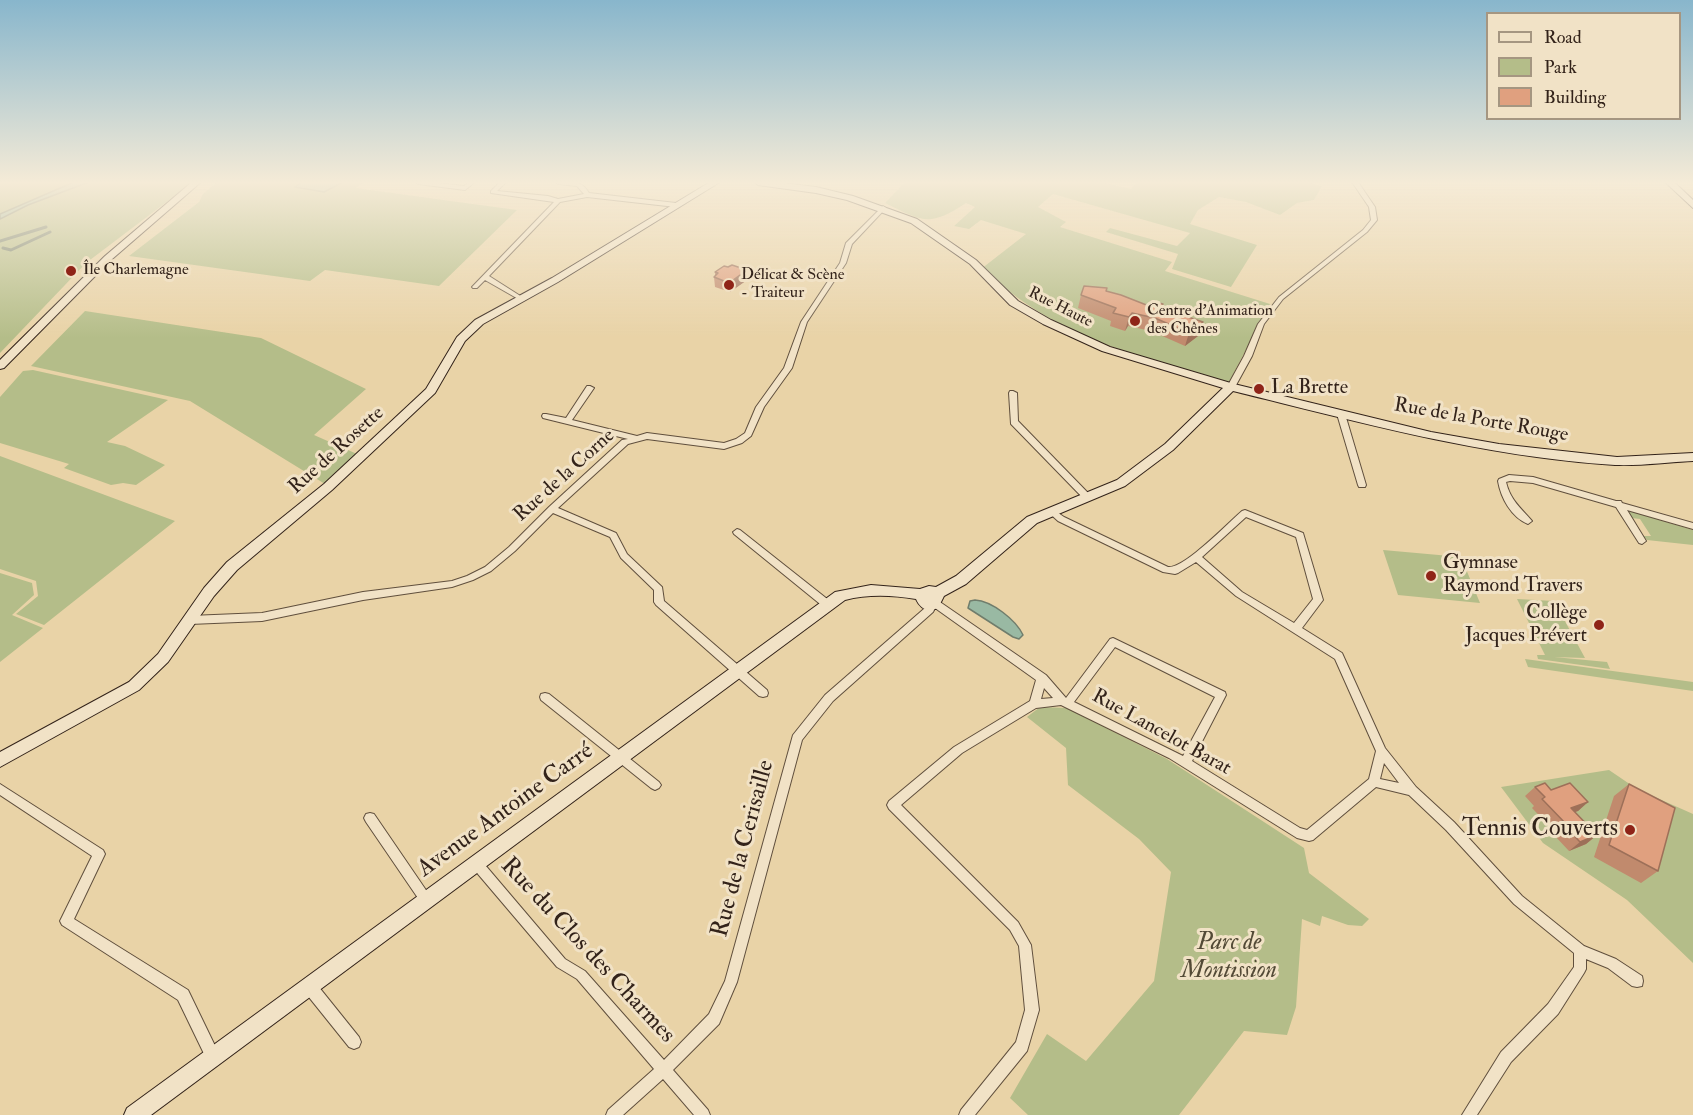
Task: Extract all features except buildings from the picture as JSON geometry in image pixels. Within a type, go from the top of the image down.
[{"type":"street","points":[[0,366],[114,253],[136,234]]},
{"type":"street","points":[[475,287],[526,234]]},
{"type":"street","name":"Rue de Rosette","points":[[0,760],[134,686],[163,658],[209,592],[247,552],[328,487],[431,391],[454,350],[470,330],[495,312],[555,280],[629,234]]},
{"type":"street","name":"Rue de la Corne","points":[[190,620],[262,617],[363,596],[452,584],[470,578],[493,565],[625,442],[647,436],[724,446],[739,441],[748,434],[760,407],[788,368],[804,322],[843,263],[849,243],[858,234]]},
{"type":"street","name":"Rue Haute","points":[[933,234],[973,262],[1014,303],[1047,322],[1106,349],[1232,387]]},
{"type":"street","points":[[1232,387],[1261,324],[1281,298],[1361,234]]},
{"type":"street","points":[[485,277],[520,298]]},
{"type":"street","name":"Rue de la Porte Rouge","points":[[1232,387],[1431,436],[1499,448],[1617,461],[1693,457]]},
{"type":"street","name":"Rue de la Cerisaille","points":[[613,1115],[714,1019],[731,982],[797,738],[829,698],[930,609],[931,599],[961,580],[1032,520],[1121,483],[1169,447],[1232,387]]},
{"type":"street","points":[[567,422],[590,388]]},
{"type":"street","points":[[1013,393],[1014,422],[1088,498]]},
{"type":"street","points":[[1341,414],[1362,485]]},
{"type":"street","points":[[546,416],[635,438]]},
{"type":"street","points":[[1528,521],[1515,511],[1503,489],[1502,481],[1509,478],[1533,480],[1693,526]]},
{"type":"street","points":[[1618,503],[1641,541]]},
{"type":"street","points":[[552,509],[613,535],[624,556],[659,589],[659,602],[763,693]]},
{"type":"street","points":[[1051,511],[1061,519],[1166,570],[1175,571],[1196,557],[1245,513],[1300,535],[1318,600],[1296,628]]},
{"type":"street","points":[[737,532],[828,604]]},
{"type":"street","points":[[1196,557],[1239,594],[1339,656],[1381,751],[1412,791],[1450,826],[1518,900],[1580,950],[1612,963],[1637,981]]},
{"type":"street","name":"Avenue Antoine Carré","points":[[134,1115],[840,596],[862,589],[884,589],[931,599]]},
{"type":"street","name":"Rue Lancelot Barat","points":[[931,599],[1042,678],[1065,702],[1185,763],[1297,833],[1309,836],[1374,782]]},
{"type":"street","points":[[966,1115],[1022,1046],[1032,1010],[1025,945],[1014,926],[893,805],[957,750],[1034,704],[1065,702],[1113,642],[1221,694],[1185,763]]},
{"type":"street","points":[[1034,704],[1042,678]]},
{"type":"street","points":[[545,697],[656,785]]},
{"type":"street","points":[[1381,751],[1374,782],[1412,791]]},
{"type":"street","points":[[0,789],[99,854],[66,921],[183,995],[213,1057]]},
{"type":"street","points":[[370,818],[426,900]]},
{"type":"street","name":"Rue du Clos des Charmes","points":[[476,863],[561,963],[581,975],[703,1115]]},
{"type":"street","points":[[1469,1115],[1506,1057],[1553,1009],[1580,969],[1580,950]]},
{"type":"street","points":[[309,986],[354,1042]]},
{"type":"green space","points":[[0,234],[124,234],[86,263],[0,353]]},
{"type":"green space","points":[[157,234],[492,234],[439,286],[325,270],[310,281],[129,256]]},
{"type":"green space","points":[[1026,234],[1083,234],[1172,262],[1165,271],[1270,304],[1229,382],[1119,349],[1076,332],[1017,297],[981,269]]},
{"type":"green space","points":[[1113,234],[1132,234],[1177,246],[1189,234],[1222,234],[1257,245],[1231,287],[1172,269],[1178,254]]},
{"type":"green space","points":[[85,311],[261,338],[366,389],[314,435],[357,454],[325,484],[190,401],[31,366]]},
{"type":"green space","points":[[33,370],[168,400],[107,442],[125,446],[165,465],[136,485],[123,483],[111,485],[64,468],[69,464],[0,443],[0,397],[23,371]]},
{"type":"green space","points":[[0,456],[175,521],[44,625],[16,614],[38,596],[36,581],[0,569]]},
{"type":"green space","points":[[1627,510],[1693,530],[1693,545],[1647,540],[1643,536],[1651,536],[1640,519],[1632,518]]},
{"type":"green space","name":"Gymnase Raymond Travers","points":[[1383,550],[1461,557],[1480,603],[1398,595]]},
{"type":"green space","points":[[0,573],[32,583],[34,595],[12,615],[43,628],[0,662]]},
{"type":"green space","points":[[1517,599],[1554,601],[1585,658],[1554,657],[1607,662],[1610,669],[1538,659],[1537,655],[1545,655]]},
{"type":"green space","points":[[1525,659],[1693,682],[1693,691],[1528,667]]},
{"type":"green space","name":"Parc de Montission","points":[[1040,707],[1067,708],[1167,759],[1304,848],[1309,873],[1369,919],[1362,926],[1348,925],[1322,916],[1320,926],[1302,919],[1296,1007],[1287,1035],[1244,1031],[1179,1115],[1028,1115],[1010,1098],[1047,1034],[1086,1061],[1154,981],[1171,872],[1139,839],[1068,785],[1066,748],[1027,717]]},
{"type":"green space","points":[[1609,770],[1637,789],[1693,814],[1693,963],[1627,900],[1543,843],[1501,787]]},
{"type":"shaded area","points":[[970,601],[989,604],[1003,612],[1015,623],[1023,635],[1019,639],[1013,637],[968,608]]},
{"type":"waterway","points":[[0,241],[23,234]]},
{"type":"waterway","points":[[3,248],[11,250],[46,234]]},
{"type":"place","name":"Île Charlemagne","points":[[71,271]]},
{"type":"place","name":"Délicat & Scène - Traiteur","points":[[729,285]]},
{"type":"place","name":"Centre d’Animation des Chênes","points":[[1135,321]]},
{"type":"place","name":"La Brette","points":[[1259,389]]},
{"type":"place","name":"Gymnase Raymond Travers","points":[[1431,576]]},
{"type":"place","name":"Collège Jacques Prévert","points":[[1599,625]]},
{"type":"place","name":"Tennis Couverts","points":[[1630,830]]}]
